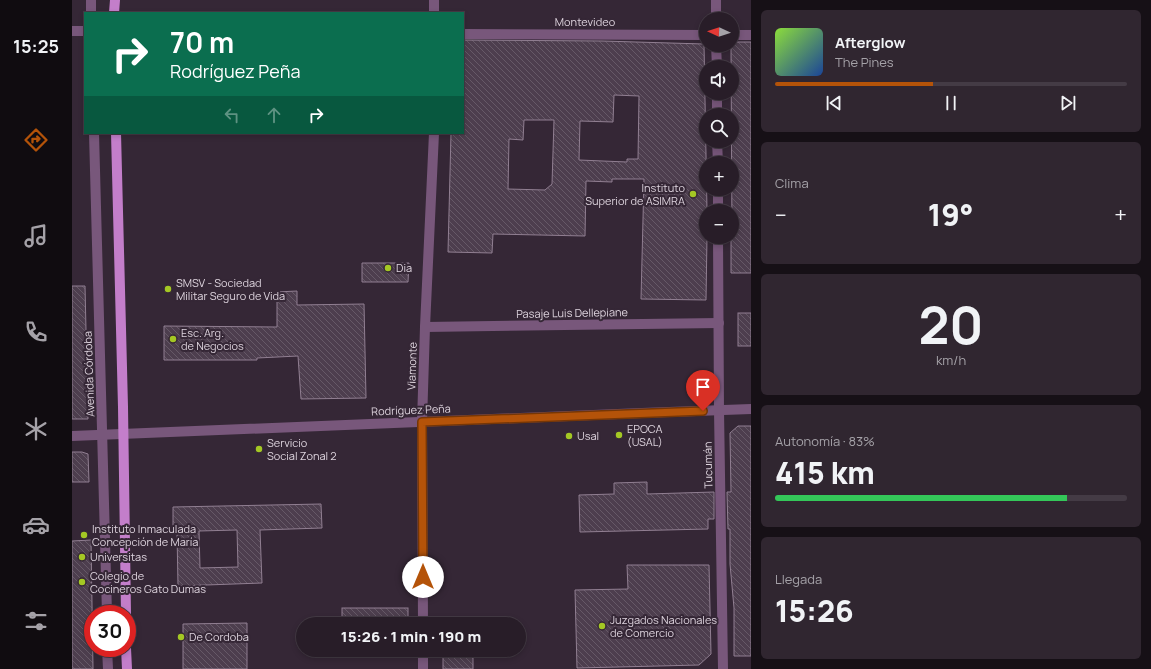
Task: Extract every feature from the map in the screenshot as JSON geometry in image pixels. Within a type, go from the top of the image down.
[{"type":"main road","points":[[114,0],[114,12]]},
{"type":"main road","points":[[116,134],[124,434],[126,605]]},
{"type":"main road","points":[[126,657],[126,669]]},
{"type":"street","points":[[91,0],[91,12]]},
{"type":"street","points":[[434,0],[434,12]]},
{"type":"street","points":[[716,0],[716,12]]},
{"type":"street","points":[[72,31],[84,31]]},
{"type":"street","name":"Montevideo","points":[[464,34],[699,35]]},
{"type":"street","points":[[739,35],[751,35]]},
{"type":"street","name":"Avenida Córdoba","points":[[94,134],[107,605]]},
{"type":"street","name":"Viamonte","points":[[423,617],[422,422],[434,134]]},
{"type":"street","name":"Tucumán","points":[[718,244],[723,669]]},
{"type":"street","name":"Pasaje Luis Dellepiane","points":[[425,327],[719,323]]},
{"type":"street","name":"Rodríguez Peña","points":[[72,436],[751,409]]},
{"type":"street","points":[[108,657],[108,669]]},
{"type":"street","points":[[423,657],[423,669]]},
{"type":"building","points":[[464,40],[602,41],[699,44],[699,52],[704,52],[704,60],[699,60],[699,100],[705,100],[705,108],[699,108],[699,148],[706,148],[706,156],[699,156],[699,196],[707,196],[707,204],[699,204],[699,244],[707,244],[706,300],[641,299],[644,179],[612,179],[612,182],[586,181],[585,236],[493,234],[492,253],[448,252],[451,134],[464,134]],"holes":[[[614,95],[639,96],[638,159],[627,159],[627,162],[579,160],[580,121],[613,122]],[[524,120],[554,120],[552,184],[545,190],[508,189],[509,139],[523,140]]]},
{"type":"building","points":[[739,42],[751,42],[751,273],[731,273],[731,244],[739,244],[739,204],[732,204],[732,196],[739,196],[739,156],[732,156],[732,148],[739,148],[739,108],[731,108],[731,100],[739,100],[739,60],[731,60],[731,52],[739,52]]},
{"type":"building","points":[[362,263],[409,263],[408,282],[362,282]]},
{"type":"building","points":[[72,286],[85,286],[88,419],[72,419]]},
{"type":"building","points":[[297,291],[297,305],[364,304],[366,398],[301,399],[298,356],[257,358],[257,360],[164,360],[164,326],[277,327],[277,292]]},
{"type":"building","points":[[738,313],[751,313],[751,346],[738,346]]},
{"type":"building","points":[[738,426],[751,426],[751,656],[734,656],[734,608],[730,564],[730,529],[728,529],[727,492],[731,492],[730,433]]},
{"type":"building","points":[[72,452],[82,452],[88,454],[89,482],[72,482]]},
{"type":"building","points":[[647,482],[647,494],[714,492],[714,519],[708,519],[708,529],[580,532],[579,495],[614,494],[614,483]]},
{"type":"building","points":[[321,504],[322,528],[260,530],[262,583],[178,586],[177,532],[173,532],[173,507]],"holes":[[[237,530],[238,567],[200,568],[199,531]]]},
{"type":"building","points":[[91,540],[92,605],[84,605],[84,657],[93,657],[93,669],[72,669],[72,541]]},
{"type":"building","points":[[627,565],[709,565],[711,654],[699,665],[577,668],[575,590],[628,589]]},
{"type":"building","points":[[342,608],[408,608],[408,617],[342,617]]},
{"type":"building","points":[[247,623],[247,669],[183,669],[183,624]]},
{"type":"building","points":[[443,657],[473,657],[473,669],[443,669]]},
{"type":"place","name":"Instituto Superior de ASIMRA","points":[[693,194]]},
{"type":"place","name":"Dia","points":[[388,268]]},
{"type":"place","name":"SMSV - Sociedad Militar Seguro de Vida","points":[[168,289]]},
{"type":"place","name":"Esc. Arg. de Negocios","points":[[173,339]]},
{"type":"place","name":"EPOCA (USAL)","points":[[619,435]]},
{"type":"place","name":"Usal","points":[[569,436]]},
{"type":"place","name":"Servicio Social Zonal 2","points":[[259,449]]},
{"type":"place","name":"Instituto Inmaculada Concepción de María","points":[[84,535]]},
{"type":"place","name":"Universitas","points":[[82,557]]},
{"type":"place","name":"Colegio de Cocineros Gato Dumas","points":[[82,582]]},
{"type":"place","name":"Juzgados Nacionales de Comercio","points":[[602,626]]},
{"type":"place","name":"De Cordoba","points":[[181,637]]},
{"type":"route","points":[[423,577],[422,422],[703,411]]}]
